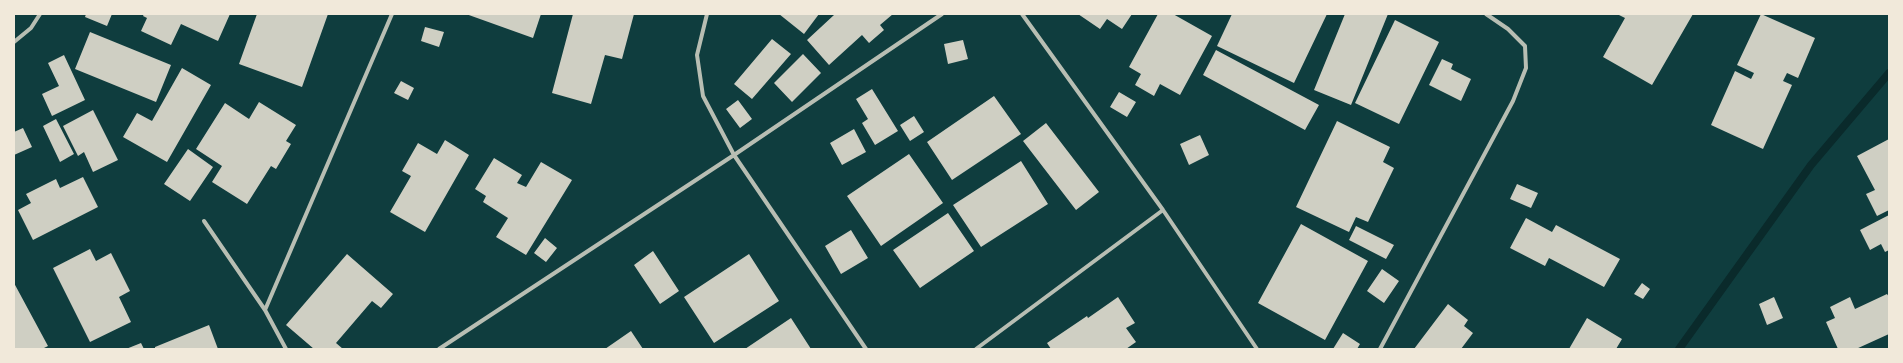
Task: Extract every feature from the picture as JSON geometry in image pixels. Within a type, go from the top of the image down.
[{"type":"street","points":[[14,42],[31,28],[40,14]]},
{"type":"street","points":[[265,310],[392,14]]},
{"type":"street","points":[[707,14],[697,55],[703,96],[734,155],[866,349]]},
{"type":"street","points":[[439,349],[734,155],[942,14]]},
{"type":"street","points":[[1022,14],[1164,210],[1257,349]]},
{"type":"street","points":[[1380,349],[1513,101],[1526,68],[1525,46],[1508,29],[1486,14]]},
{"type":"street","points":[[976,349],[1164,210]]},
{"type":"street","points":[[204,221],[265,310],[286,349]]},
{"type":"building","points":[[86,14],[112,14],[107,26],[85,17]]},
{"type":"building","points":[[144,14],[230,14],[218,41],[181,24],[171,45],[141,31],[147,18],[143,16]]},
{"type":"building","points":[[257,14],[328,14],[302,87],[239,64]]},
{"type":"building","points":[[466,14],[541,14],[533,38]]},
{"type":"building","points":[[573,14],[634,14],[622,59],[605,55],[591,104],[552,93]]},
{"type":"building","points":[[779,14],[819,14],[804,34]]},
{"type":"building","points":[[833,14],[893,14],[880,25],[884,30],[869,43],[862,35],[829,65],[807,40],[834,15]]},
{"type":"building","points":[[1078,14],[1132,14],[1122,29],[1107,19],[1100,29]]},
{"type":"building","points":[[1158,14],[1173,14],[1212,36],[1180,95],[1160,84],[1154,96],[1135,85],[1141,74],[1129,67]]},
{"type":"building","points":[[1232,14],[1327,14],[1294,83],[1217,46]]},
{"type":"building","points":[[1345,14],[1388,14],[1351,105],[1314,90]]},
{"type":"building","points":[[1617,14],[1693,14],[1652,85],[1603,57],[1625,18]]},
{"type":"building","points":[[1761,14],[1815,38],[1798,78],[1787,73],[1783,81],[1792,85],[1763,149],[1711,125],[1735,71],[1751,79],[1754,73],[1737,65]]},
{"type":"building","points":[[1395,20],[1439,42],[1399,124],[1355,103]]},
{"type":"building","points":[[425,27],[444,32],[439,47],[421,41]]},
{"type":"building","points":[[90,32],[171,65],[156,102],[75,69]]},
{"type":"building","points":[[772,39],[791,54],[752,99],[734,84]]},
{"type":"building","points":[[963,40],[968,59],[948,64],[944,44]]},
{"type":"building","points":[[1216,50],[1319,105],[1305,130],[1203,75]]},
{"type":"building","points":[[803,54],[821,73],[792,102],[774,83]]},
{"type":"building","points":[[64,55],[85,100],[52,116],[42,94],[59,86],[48,63]]},
{"type":"building","points":[[1442,59],[1453,64],[1451,69],[1471,79],[1461,101],[1429,85]]},
{"type":"building","points":[[182,68],[211,85],[167,162],[123,137],[137,113],[152,121]]},
{"type":"building","points":[[401,81],[414,88],[408,100],[394,93]]},
{"type":"building","points":[[872,89],[898,131],[875,145],[862,123],[868,119],[856,99]]},
{"type":"building","points":[[1119,92],[1136,102],[1127,117],[1110,107]]},
{"type":"building","points":[[994,96],[1021,134],[952,180],[927,142]]},
{"type":"building","points":[[738,100],[752,119],[740,128],[726,109]]},
{"type":"building","points":[[259,102],[296,125],[286,141],[291,144],[276,169],[271,166],[247,204],[212,182],[222,166],[196,149],[225,103],[249,119]]},
{"type":"building","points":[[93,110],[118,160],[93,172],[84,152],[78,156],[63,126]]},
{"type":"building","points":[[914,116],[924,132],[910,141],[900,125]]},
{"type":"building","points":[[56,119],[74,154],[60,162],[43,126]]},
{"type":"building","points":[[1337,121],[1390,147],[1383,162],[1394,168],[1368,222],[1356,217],[1349,232],[1296,207]]},
{"type":"building","points":[[1046,123],[1099,192],[1076,210],[1023,141]]},
{"type":"building","points":[[23,128],[32,147],[14,155],[14,132]]},
{"type":"building","points":[[854,129],[866,152],[842,165],[830,143]]},
{"type":"building","points":[[1200,135],[1209,155],[1189,165],[1180,144]]},
{"type":"building","points":[[1889,139],[1889,210],[1877,216],[1866,194],[1875,190],[1857,156]]},
{"type":"building","points":[[445,140],[469,155],[425,232],[390,212],[411,176],[402,171],[418,143],[437,154]]},
{"type":"building","points":[[188,149],[213,167],[190,201],[164,184]]},
{"type":"building","points":[[909,154],[943,203],[881,246],[847,196]]},
{"type":"building","points":[[494,158],[522,175],[517,183],[526,187],[541,162],[572,180],[526,255],[496,237],[508,218],[483,202],[486,196],[475,189]]},
{"type":"building","points":[[1021,161],[1048,204],[981,247],[953,205]]},
{"type":"building","points":[[83,177],[98,207],[33,240],[18,210],[31,203],[26,194],[56,179],[60,188]]},
{"type":"building","points":[[1517,184],[1538,193],[1531,208],[1510,199]]},
{"type":"building","points":[[948,213],[974,251],[920,288],[893,250]]},
{"type":"building","points":[[1889,215],[1889,250],[1885,252],[1881,244],[1870,250],[1860,230]]},
{"type":"building","points":[[1526,218],[1552,232],[1556,225],[1620,259],[1604,287],[1549,258],[1545,266],[1510,248]]},
{"type":"building","points":[[1301,224],[1368,261],[1325,340],[1258,303]]},
{"type":"building","points":[[1356,226],[1394,245],[1386,259],[1349,240]]},
{"type":"building","points":[[851,230],[868,258],[841,274],[825,246]]},
{"type":"building","points":[[545,238],[557,248],[546,262],[534,253]]},
{"type":"building","points":[[90,249],[96,261],[111,253],[130,291],[119,297],[131,322],[90,342],[53,268]]},
{"type":"building","points":[[653,251],[679,291],[660,304],[634,265]]},
{"type":"building","points":[[347,254],[393,294],[381,308],[372,301],[336,343],[343,349],[314,349],[286,325]]},
{"type":"building","points":[[749,254],[779,301],[714,343],[684,297]]},
{"type":"building","points":[[1382,269],[1399,281],[1384,303],[1367,291]]},
{"type":"building","points":[[14,283],[48,346],[42,349],[14,349]]},
{"type":"building","points":[[1642,283],[1650,289],[1643,299],[1634,294]]},
{"type":"building","points":[[1887,294],[1889,297],[1889,334],[1856,349],[1838,349],[1826,322],[1835,318],[1830,307],[1850,297],[1855,309]]},
{"type":"building","points":[[1118,297],[1135,323],[1126,328],[1136,342],[1126,349],[1051,349],[1047,343],[1087,316],[1088,318]]},
{"type":"building","points":[[1774,297],[1783,318],[1767,325],[1759,304]]},
{"type":"building","points":[[1448,304],[1468,320],[1464,326],[1473,333],[1461,349],[1414,349]]},
{"type":"building","points":[[791,318],[811,349],[745,349]]},
{"type":"building","points":[[1587,318],[1622,339],[1616,349],[1569,349]]},
{"type":"building","points":[[209,325],[218,349],[155,349],[155,347]]},
{"type":"building","points":[[631,331],[643,349],[605,349]]},
{"type":"building","points":[[1343,333],[1360,344],[1357,349],[1333,349]]},
{"type":"building","points":[[141,343],[144,349],[126,349]]},
{"type":"waterway","points":[[1679,349],[1811,165],[1889,73]]}]
